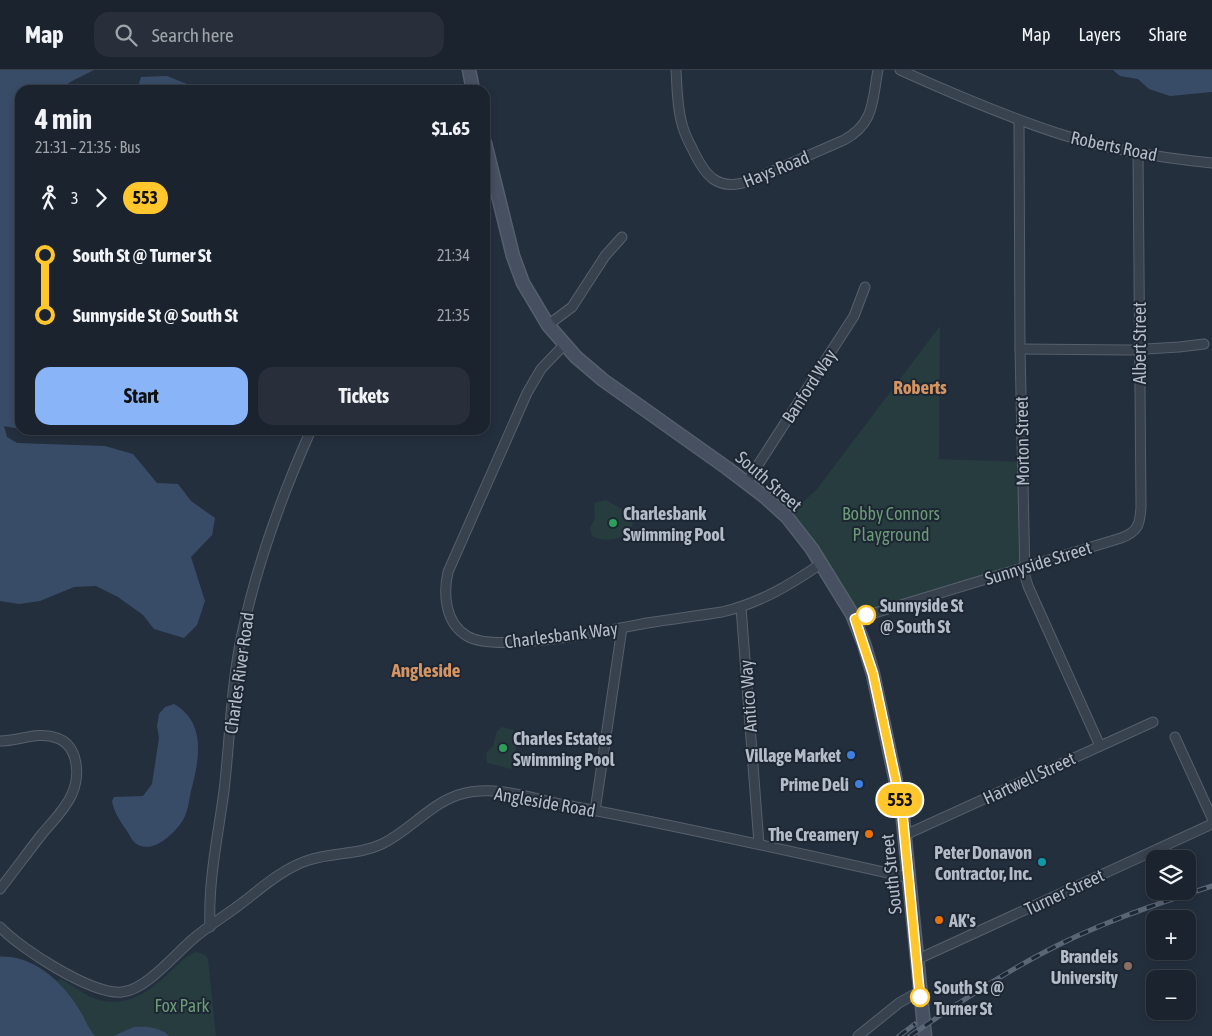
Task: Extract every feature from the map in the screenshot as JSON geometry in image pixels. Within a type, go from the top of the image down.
[{"type":"main road","points":[[469,70],[472,85]]},
{"type":"main road","name":"South Street","points":[[490,163],[513,256],[523,283],[548,324],[564,345],[603,380],[766,496],[787,517],[822,563],[855,619],[873,674],[902,810],[925,1036]]},
{"type":"street","name":"Hays Road","points":[[676,70],[681,121],[695,155],[704,172],[712,179],[722,184],[734,185],[750,181],[844,140],[858,132],[866,121],[871,109],[878,70]]},
{"type":"street","name":"Roberts Road","points":[[900,70],[953,94],[1019,120],[1072,137],[1138,153],[1212,163]]},
{"type":"street","name":"Morton Street","points":[[1019,120],[1020,349],[1024,567],[1028,586],[1100,746]]},
{"type":"street","name":"Albert Street","points":[[1134,531],[1140,521],[1141,507],[1138,349],[1138,153]]},
{"type":"street","points":[[548,324],[572,307],[601,260],[622,237]]},
{"type":"street","name":"Banford Way","points":[[747,482],[854,316],[865,287]]},
{"type":"street","points":[[1020,349],[1180,348],[1204,344]]},
{"type":"street","name":"Charlesbank Way","points":[[564,345],[542,369],[526,393],[454,555],[445,582],[445,601],[450,617],[459,630],[467,637],[481,642],[506,643],[588,634],[722,612],[741,607],[778,592],[822,563]]},
{"type":"street","name":"Charles River Road","points":[[210,926],[211,881],[226,776],[233,691],[242,634],[267,540],[310,435]]},
{"type":"street","name":"Sunnyside Street","points":[[855,619],[1121,538],[1134,531]]},
{"type":"street","name":"Antico Way","points":[[741,607],[759,844]]},
{"type":"street","points":[[595,811],[622,628]]},
{"type":"street","name":"Hartwell Street","points":[[905,835],[1153,722]]},
{"type":"street","points":[[0,741],[46,735],[59,738],[69,746],[74,755],[76,767],[76,779],[72,794],[63,809],[0,890]]},
{"type":"street","points":[[1175,737],[1212,818]]},
{"type":"street","name":"Angleside Road","points":[[0,927],[20,944],[54,967],[104,991],[125,992],[147,980],[197,936],[293,867],[319,857],[350,854],[379,846],[399,835],[444,802],[473,792],[500,791],[759,844],[910,878]]},
{"type":"street","name":"Turner Street","points":[[916,960],[1212,824]]},
{"type":"street","points":[[858,1036],[899,1003],[920,991]]},
{"type":"green space","name":"Bobby Connors Playground","points":[[940,326],[939,459],[1022,462],[1024,567],[855,619],[787,517],[817,489]]},
{"type":"green space","name":"Charlesbank Swimming Pool","points":[[606,500],[634,516],[631,533],[612,539],[601,539],[592,536],[590,528],[595,518],[594,503]]},
{"type":"green space","name":"Charles Estates Swimming Pool","points":[[502,727],[520,732],[511,769],[487,763],[486,753],[493,746],[497,731]]},
{"type":"green space","name":"Fox Park","points":[[197,952],[205,955],[208,959],[216,1036],[0,1036],[0,955],[15,963],[85,1024],[79,1008],[56,981],[61,979],[99,1000],[123,1001],[144,993],[187,957]]},
{"type":"water","points":[[0,70],[94,70],[66,85],[15,85],[15,428],[4,426],[7,437],[17,443],[105,446],[133,454],[157,483],[178,484],[191,501],[215,518],[212,535],[191,557],[205,601],[197,625],[184,638],[154,629],[143,615],[118,597],[96,586],[74,587],[40,601],[19,604],[0,601]]},
{"type":"water","points":[[1113,70],[1212,70],[1212,92],[1170,96],[1149,89],[1138,79],[1120,76]]},
{"type":"water","points":[[167,76],[190,85],[139,85],[141,77]]},
{"type":"water","points":[[174,704],[185,712],[192,721],[198,743],[198,755],[188,806],[183,820],[168,837],[154,846],[140,846],[133,841],[114,809],[112,801],[114,797],[143,796],[152,784],[159,738],[157,726],[159,714],[165,707]]},
{"type":"water","points":[[0,957],[24,960],[35,965],[56,980],[72,999],[95,1036],[0,1036]]},
{"type":"water","points":[[134,1027],[153,1028],[169,1036],[113,1036]]},
{"type":"railway","points":[[910,1036],[989,984],[1060,944],[1124,916],[1212,886]]},
{"type":"railway","points":[[899,1036],[915,1024]]},
{"type":"bus line","name":"553","points":[[866,615],[855,619],[873,674],[902,810],[920,997]]},
{"type":"place","name":"Charlesbank Swimming Pool","points":[[613,523]]},
{"type":"place","name":"Sunnyside St @ South St","points":[[866,615]]},
{"type":"place","name":"Charles Estates Swimming Pool","points":[[503,748]]},
{"type":"place","name":"Village Market","points":[[851,755]]},
{"type":"place","name":"Prime Deli","points":[[859,784]]},
{"type":"place","name":"The Creamery","points":[[869,834]]},
{"type":"place","name":"Peter Donavon Contractor, Inc.","points":[[1042,862]]},
{"type":"place","name":"AK's","points":[[939,920]]},
{"type":"place","name":"Brandeis University","points":[[1128,966]]},
{"type":"place","name":"South St @ Turner St","points":[[920,997]]},
{"type":"district","name":"Roberts","points":[[920,387]]},
{"type":"district","name":"Angleside","points":[[426,670]]}]
